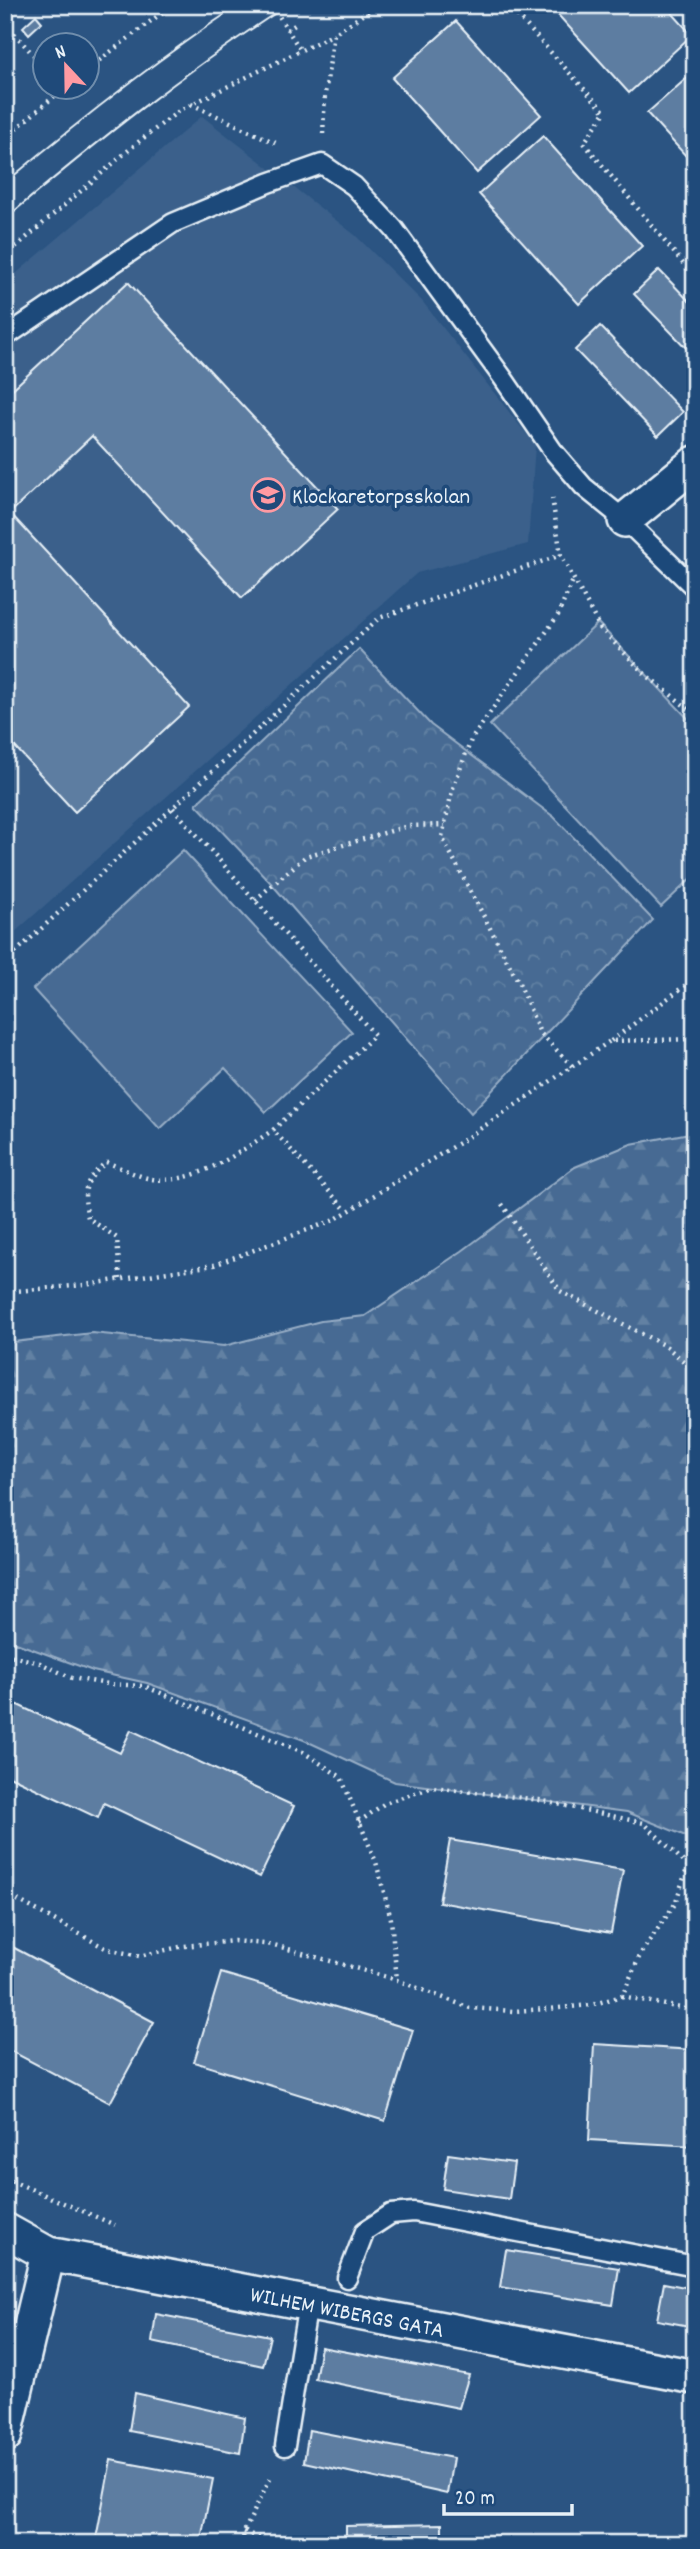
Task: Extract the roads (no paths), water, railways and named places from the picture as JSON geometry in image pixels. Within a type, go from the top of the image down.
[{"type":"street","points":[[625,520],[695,463]]},
{"type":"street","name":"WILHEM WIBERGS GATA","points":[[5,2230],[48,2254],[695,2376]]},
{"type":"street","points":[[5,2435],[48,2254]]},
{"type":"lane","points":[[5,337],[173,223],[268,183],[322,164],[354,186],[394,229],[503,378],[552,451],[584,487],[625,520],[695,588]]},
{"type":"lane","points":[[347,2278],[365,2231],[391,2214],[414,2211],[695,2266]]},
{"type":"lane","points":[[285,2446],[309,2303]]},
{"type":"tram line","points":[[5,183],[119,91],[239,5]]},
{"type":"tram line","points":[[5,219],[143,107],[288,5]]},
{"type":"place","name":"Klockaretorpsskolan","points":[[268,495]]}]
